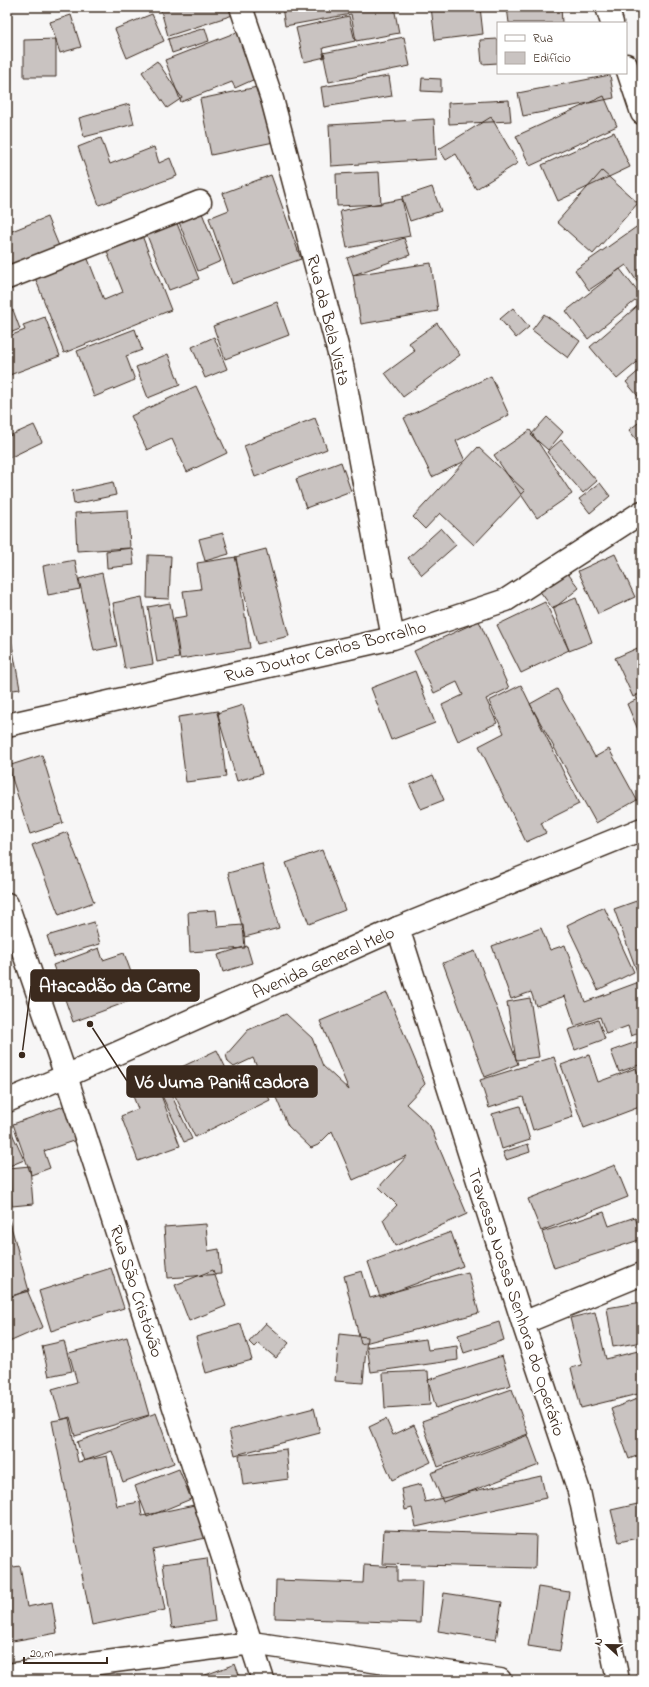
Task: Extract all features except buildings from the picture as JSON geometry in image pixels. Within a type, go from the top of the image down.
[{"type":"street","name":"Rua da Bela Vista","points":[[242,7],[272,100],[342,364],[393,638]]},
{"type":"street","points":[[607,7],[612,22]]},
{"type":"street","points":[[627,68],[642,113]]},
{"type":"street","points":[[7,278],[200,202]]},
{"type":"street","name":"Rua Doutor Carlos Borralho","points":[[7,725],[393,638],[506,600],[642,512]]},
{"type":"street","name":"Avenida General Melo","points":[[7,1101],[398,928],[642,829]]},
{"type":"street","name":"Rua São Cristóvão","points":[[7,904],[66,1076],[263,1680]]},
{"type":"street","name":"Travessa Nossa Senhora do Operário","points":[[398,928],[523,1323],[579,1492],[618,1680]]},
{"type":"street","points":[[523,1323],[642,1274]]},
{"type":"street","points":[[7,1675],[252,1643],[500,1680]]},
{"type":"place","name":"Vó Juma Panificadora","points":[[90,1024]]},
{"type":"place","name":"Atacadão da Carne","points":[[22,1055]]}]
